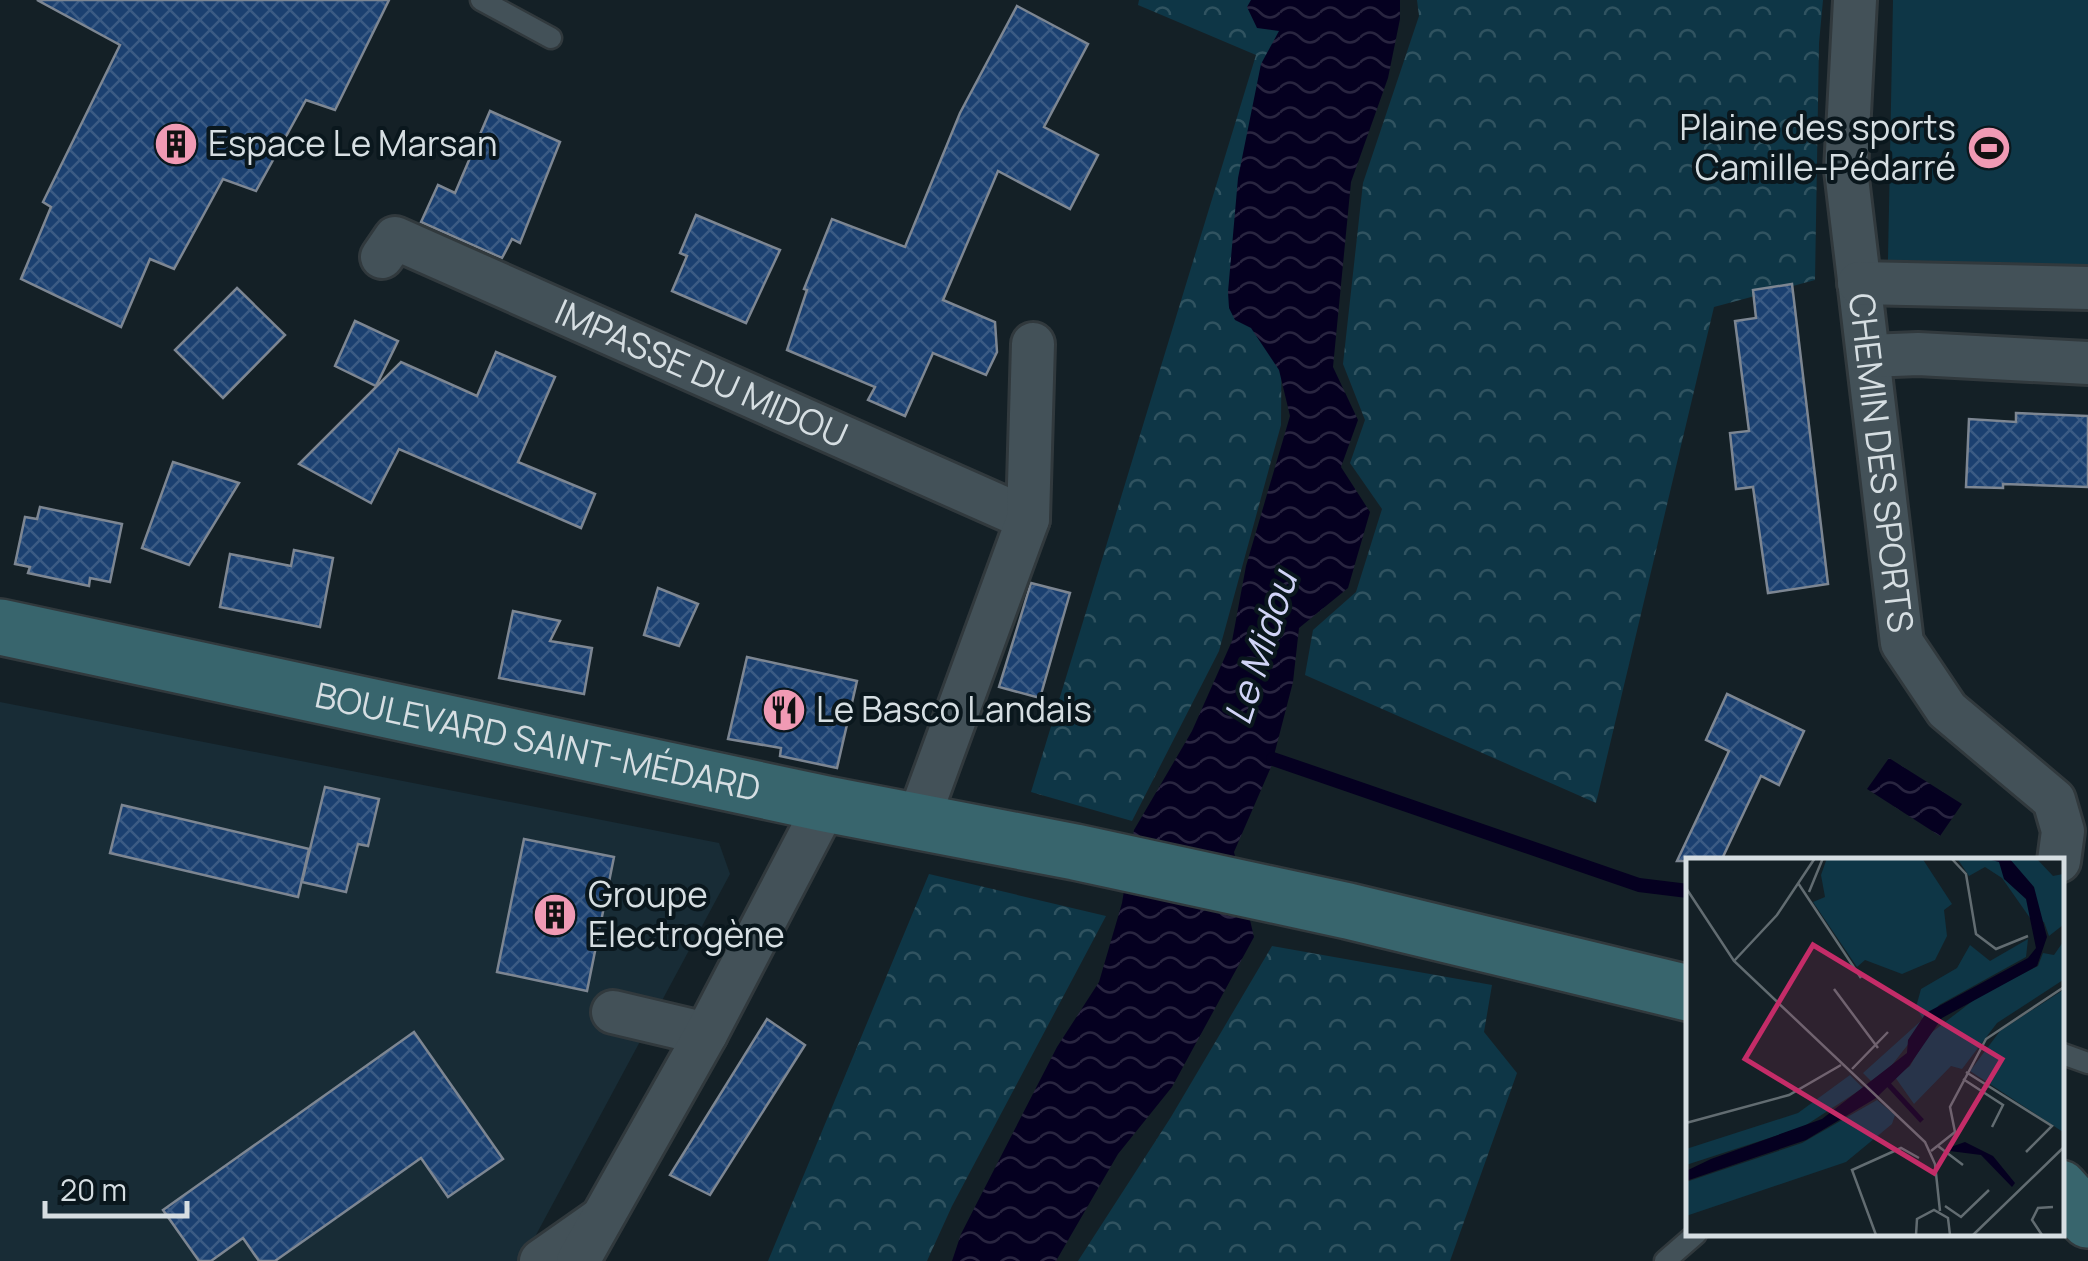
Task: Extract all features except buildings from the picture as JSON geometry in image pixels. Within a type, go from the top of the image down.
[{"type":"main road","name":"BOULEVARD SAINT-MÉDARD","points":[[0,626],[826,804],[1348,911],[1686,994]]},
{"type":"main road","points":[[2063,1191],[2088,1220]]},
{"type":"street","name":"CHEMIN DES SPORTS","points":[[1856,0],[1846,170],[1902,643],[1947,710],[2054,800],[2062,831],[2059,858]]},
{"type":"street","name":"IMPASSE DU MIDOU","points":[[382,258],[395,238],[1028,519]]},
{"type":"street","points":[[1859,283],[2088,288]]},
{"type":"street","points":[[918,820],[1028,519],[1033,344]]},
{"type":"street","points":[[1869,356],[1918,354],[2088,364]]},
{"type":"street","points":[[578,1261],[706,1034],[826,804]]},
{"type":"street","points":[[612,1012],[706,1034]]},
{"type":"street","points":[[541,1261],[607,1215]]},
{"type":"lane","points":[[480,0],[551,38]]},
{"type":"lane","points":[[2063,1055],[2088,1063]]},
{"type":"lane","points":[[1665,1261],[1694,1236]]},
{"type":"shaded area","points":[[0,702],[719,843],[730,874],[522,1261],[0,1261]]},
{"type":"green space","points":[[1139,0],[1320,0],[1283,183],[1281,425],[1219,651],[1132,821],[1031,792],[1256,55],[1138,5]]},
{"type":"green space","points":[[1417,0],[1823,0],[1815,280],[1714,307],[1596,803],[1305,675],[1313,630],[1356,592],[1382,509],[1350,463],[1365,420],[1343,364],[1363,183],[1419,16]]},
{"type":"green space","name":"Plaine des sports Camille-Pédarré","points":[[1893,0],[2088,0],[2088,267],[1888,260]]},
{"type":"green space","points":[[929,874],[1106,916],[952,1206],[927,1261],[768,1261]]},
{"type":"green space","points":[[1272,946],[1492,985],[1484,1032],[1517,1073],[1450,1261],[1078,1261],[1171,1117]]},
{"type":"water","name":"Le Midou","points":[[1251,0],[1400,0],[1388,78],[1351,182],[1333,367],[1358,420],[1341,467],[1370,512],[1348,588],[1299,628],[1293,682],[1271,767],[1234,852],[1254,937],[1172,1087],[1118,1154],[1056,1261],[952,1261],[961,1234],[1057,1047],[1099,982],[1122,903],[1134,830],[1192,731],[1232,641],[1246,566],[1290,416],[1279,370],[1251,328],[1235,320],[1229,308],[1238,178],[1261,64],[1279,31],[1257,28],[1247,7]]},
{"type":"water","points":[[1889,758],[1962,804],[1940,836],[1867,789]]},
{"type":"waterway","points":[[1273,759],[1639,885],[1686,891]]},
{"type":"place","name":"Espace Le Marsan","points":[[176,144]]},
{"type":"place","name":"Plaine des sports Camille-Pédarré","points":[[1989,148]]},
{"type":"place","name":"Le Basco Landais","points":[[784,710]]},
{"type":"place","name":"Groupe Electrogène","points":[[555,915]]}]
